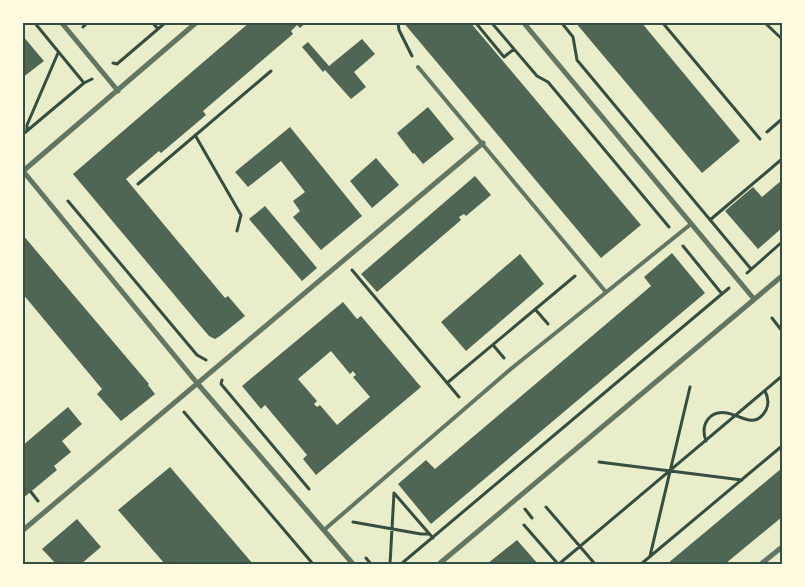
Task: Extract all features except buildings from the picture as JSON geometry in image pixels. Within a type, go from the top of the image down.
[{"type":"street","points":[[61,22],[118,91]]},
{"type":"street","points":[[197,22],[23,171],[197,382],[353,564]]},
{"type":"street","points":[[523,22],[754,299]]},
{"type":"street","points":[[22,531],[482,143]]},
{"type":"street","points":[[439,564],[782,276]]},
{"type":"street","points":[[761,564],[782,546]]},
{"type":"lane","points":[[418,67],[606,291]]},
{"type":"lane","points":[[324,530],[555,332],[692,224]]},
{"type":"path","points":[[34,22],[84,83]]},
{"type":"path","points":[[152,22],[158,29]]},
{"type":"path","points":[[111,64],[117,64],[166,22]]},
{"type":"path","points":[[398,22],[399,30],[418,67]]},
{"type":"path","points":[[475,22],[504,57],[514,49]]},
{"type":"path","points":[[492,22],[538,76],[548,82],[722,294]]},
{"type":"path","points":[[561,22],[573,37],[577,60],[751,269]]},
{"type":"path","points":[[662,22],[760,139]]},
{"type":"path","points":[[764,22],[782,38]]},
{"type":"path","points":[[27,131],[27,125],[58,52]]},
{"type":"path","points":[[138,184],[271,71]]},
{"type":"path","points":[[22,135],[84,83],[93,79]]},
{"type":"path","points":[[767,132],[782,119]]},
{"type":"path","points":[[195,135],[241,216],[237,231]]},
{"type":"path","points":[[710,220],[782,159]]},
{"type":"path","points":[[65,198],[197,355],[204,358],[222,378],[221,384],[310,490]]},
{"type":"path","points":[[401,564],[782,242]]},
{"type":"path","points":[[343,260],[467,406]]},
{"type":"path","points":[[447,383],[585,267]]},
{"type":"path","points":[[535,309],[555,332]]},
{"type":"path","points":[[772,318],[782,331]]},
{"type":"path","points":[[524,525],[558,564],[782,376]]},
{"type":"path","points":[[650,557],[690,386]]},
{"type":"path","points":[[706,441],[703,427],[710,417],[729,413],[742,419],[750,420],[762,415],[767,409],[768,401],[765,391]]},
{"type":"path","points":[[175,401],[313,564]]},
{"type":"path","points":[[641,564],[782,446]]},
{"type":"path","points":[[599,462],[742,480]]},
{"type":"path","points":[[389,486],[433,538]]},
{"type":"path","points":[[31,492],[38,501]]},
{"type":"path","points":[[390,564],[394,493]]},
{"type":"path","points":[[546,507],[595,564]]},
{"type":"path","points":[[355,515],[348,521],[429,534]]},
{"type":"path","points":[[365,557],[371,564]]}]
